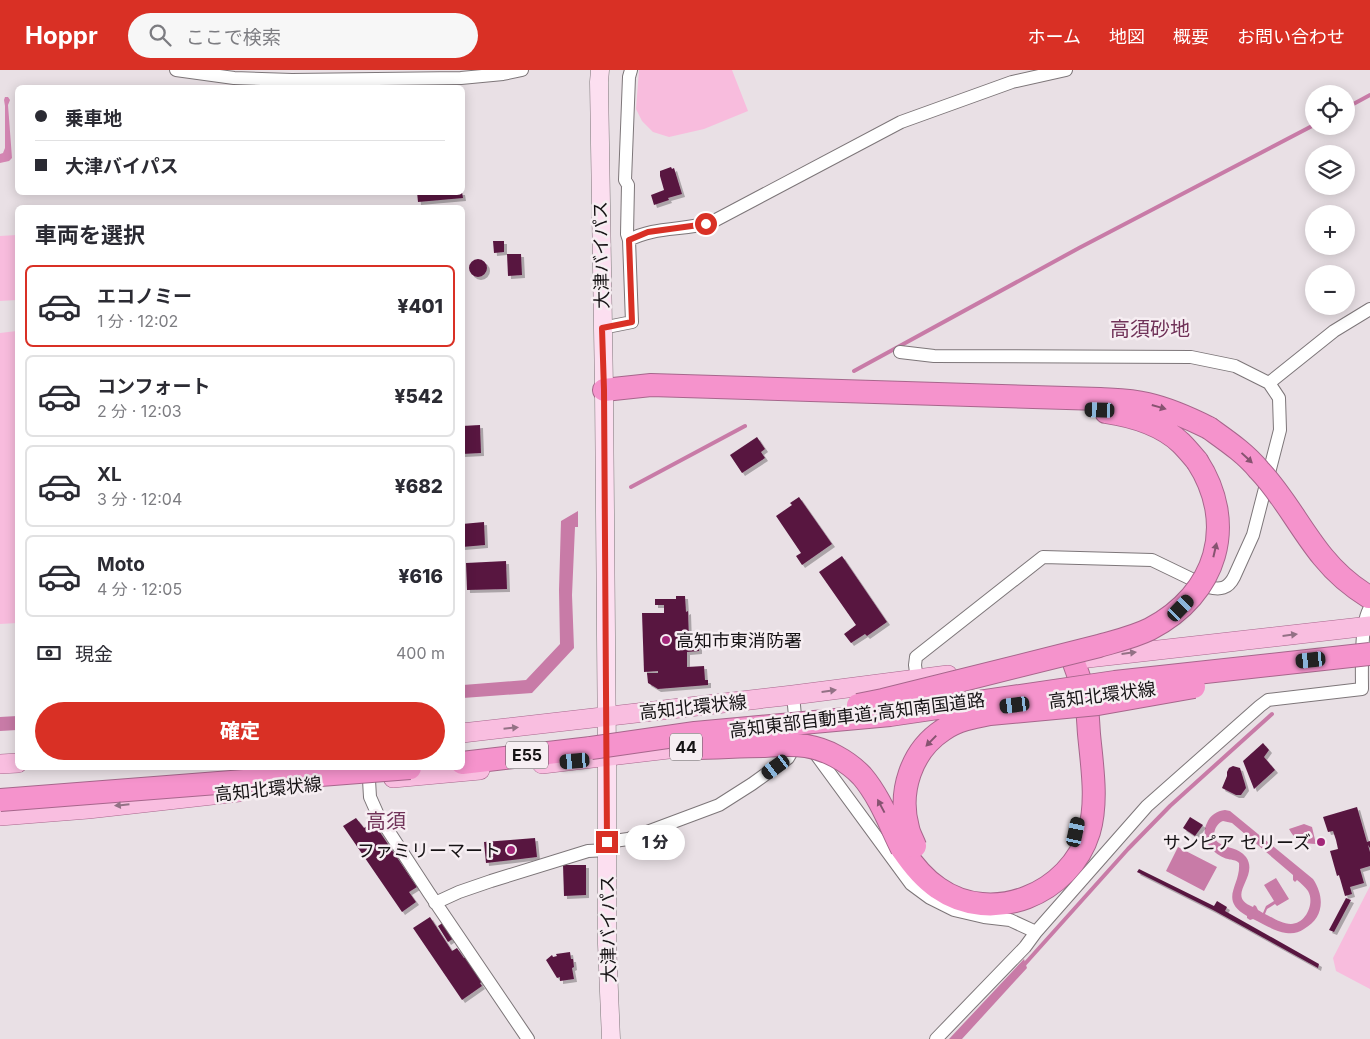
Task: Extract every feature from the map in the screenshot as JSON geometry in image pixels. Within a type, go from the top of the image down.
[{"type":"highway","points":[[604,390],[651,385],[1100,399],[1125,400],[1147,404],[1189,418],[1209,428],[1228,441],[1260,470],[1322,556],[1352,586],[1370,598]]},
{"type":"highway","points":[[604,390],[651,397],[1100,410],[1144,420],[1163,430],[1181,443],[1197,461],[1206,474],[1213,490],[1218,528],[1212,564],[1194,595],[1181,608],[1149,629],[1099,646],[883,700],[695,733]]},
{"type":"highway","points":[[908,848],[908,829],[904,798],[906,782],[920,753],[931,740],[943,730],[958,722],[990,714],[1116,701],[1368,659]]},
{"type":"highway","name":"高知東部自動車道;高知南国道路","points":[[465,763],[599,753],[695,733],[890,715],[1115,682],[1368,659]]},
{"type":"highway","points":[[599,753],[775,745],[806,746],[822,750],[850,765],[862,776],[908,848],[941,874],[956,884],[974,890],[993,892],[1012,890],[1029,884],[1057,864],[1068,850],[1076,832],[1081,794],[1078,697],[1073,660]]},
{"type":"highway","points":[[0,800],[384,770]]},
{"type":"main road","name":"大津バイパス","points":[[600,70],[607,716],[599,753],[607,846],[607,944],[611,1039]]},
{"type":"main road","name":"高知北環状線","points":[[465,733],[1367,626]]},
{"type":"main road","name":"高知北環状線","points":[[465,766],[803,732],[1368,659]]},
{"type":"main road","points":[[0,764],[15,763]]},
{"type":"main road","name":"高知北環状線","points":[[0,816],[88,809],[423,770]]},
{"type":"street","points":[[176,70],[234,78],[292,80],[460,78],[503,74],[522,70]]},
{"type":"street","points":[[602,328],[632,322],[629,240],[627,234],[628,185],[625,180],[629,76],[631,70]]},
{"type":"street","points":[[629,240],[648,232],[712,222],[901,122],[1012,82],[1066,70]]},
{"type":"street","points":[[1269,383],[1334,331],[1370,309]]},
{"type":"street","points":[[900,352],[934,356],[1190,357],[1236,366],[1269,383],[1279,398],[1280,430],[1254,535],[1231,583],[1224,588],[1215,589],[1208,587],[1152,560],[1043,557],[916,657],[916,679],[922,716]]},
{"type":"street","points":[[936,1039],[1025,947],[1147,806],[1260,706],[1268,700],[1362,689],[1368,659],[1366,618],[1370,608]]},
{"type":"street","points":[[794,695],[795,716],[811,748],[911,884],[930,898],[948,907],[984,917],[1010,920],[1036,932]]},
{"type":"street","points":[[436,903],[459,892],[628,840],[719,805],[788,758],[803,732]]},
{"type":"street","points":[[361,776],[378,815],[528,1039]]},
{"type":"shaded area","points":[[639,70],[732,70],[748,111],[704,129],[669,137],[653,132],[642,121],[636,109]]},
{"type":"shaded area","points":[[5,97],[8,97],[10,100],[8,105],[12,158],[9,161],[0,163],[0,154],[3,153],[5,148]]},
{"type":"shaded area","points":[[15,235],[15,300],[0,301],[0,236]]},
{"type":"shaded area","points":[[15,331],[15,623],[0,624],[0,333]]},
{"type":"shaded area","points":[[578,511],[578,527],[575,527],[572,595],[574,648],[532,693],[465,698],[465,685],[526,680],[560,644],[561,521]]},
{"type":"shaded area","points":[[15,716],[15,730],[0,731],[0,717]]},
{"type":"shaded area","points":[[1222,811],[1230,811],[1313,879],[1321,900],[1319,913],[1311,924],[1298,932],[1286,933],[1253,919],[1250,920],[1238,910],[1232,898],[1239,871],[1239,863],[1217,854],[1206,840],[1205,834],[1210,818]],"holes":[[[1223,821],[1232,823],[1293,875],[1295,882],[1297,880],[1308,891],[1310,907],[1301,921],[1288,924],[1265,914],[1267,909],[1289,899],[1276,878],[1264,885],[1274,901],[1266,906],[1263,913],[1256,906],[1254,905],[1253,907],[1245,903],[1242,892],[1249,872],[1249,864],[1246,857],[1240,851],[1219,843],[1214,834],[1218,825]]]},
{"type":"shaded area","points":[[1304,824],[1312,827],[1316,844],[1300,841],[1289,829]]},
{"type":"shaded area","points":[[1178,847],[1217,867],[1204,891],[1166,871]]},
{"type":"shaded area","points":[[1370,886],[1370,989],[1336,971],[1333,958]]},
{"type":"shaded area","points":[[1024,959],[1027,968],[962,1039],[949,1039]]},
{"type":"building","points":[[671,167],[672,169],[674,168],[682,194],[654,205],[651,195],[664,190],[660,171]]},
{"type":"building","points":[[417,195],[462,195],[463,198],[418,202]]},
{"type":"building","points":[[493,241],[504,241],[504,252],[494,253]]},
{"type":"building","points":[[507,254],[521,254],[522,275],[508,276]]},
{"type":"building","points":[[478,259],[484,262],[487,268],[484,274],[478,277],[472,274],[469,268],[472,262]]},
{"type":"building","points":[[480,425],[481,453],[465,454],[465,426]]},
{"type":"building","points":[[757,437],[765,449],[761,452],[765,458],[742,473],[730,455]]},
{"type":"building","points":[[799,497],[832,544],[802,565],[796,556],[801,553],[776,516],[792,505],[790,503]]},
{"type":"building","points":[[484,522],[485,545],[465,547],[465,524]]},
{"type":"building","points":[[842,556],[887,622],[867,636],[865,634],[851,643],[844,634],[856,625],[819,572]]},
{"type":"building","points":[[506,561],[507,589],[467,590],[466,563]]},
{"type":"building","name":"高知市東消防署","points":[[676,596],[685,596],[686,612],[688,611],[689,640],[699,639],[699,651],[687,652],[687,667],[704,666],[705,680],[708,680],[708,685],[658,689],[648,683],[647,673],[658,673],[658,671],[644,672],[642,613],[664,613],[664,605],[655,605],[655,599],[676,599]]},
{"type":"building","points":[[1263,743],[1269,750],[1264,757],[1275,770],[1254,789],[1243,761]]},
{"type":"building","points":[[1233,766],[1240,768],[1245,784],[1246,788],[1241,795],[1236,795],[1222,788],[1229,768]]},
{"type":"building","points":[[1357,807],[1367,842],[1370,841],[1370,848],[1368,845],[1370,866],[1360,869],[1364,883],[1350,887],[1352,894],[1345,896],[1330,851],[1338,849],[1336,840],[1333,831],[1328,832],[1323,817]]},
{"type":"building","points":[[1190,817],[1203,825],[1195,836],[1183,828]]},
{"type":"building","points":[[356,818],[364,828],[373,822],[417,887],[409,892],[416,902],[402,912],[343,826]]},
{"type":"building","name":"ファミリーマート","points":[[535,838],[537,857],[486,863],[484,842]]},
{"type":"building","points":[[563,865],[586,865],[586,895],[564,896]]},
{"type":"building","points":[[1139,869],[1214,906],[1217,901],[1227,907],[1225,911],[1319,964],[1318,968],[1213,910],[1137,872]]},
{"type":"building","points":[[1346,898],[1351,900],[1334,932],[1329,930]]},
{"type":"building","points":[[430,917],[452,951],[457,948],[464,958],[467,956],[483,981],[480,983],[482,986],[462,1000],[413,928]]},
{"type":"building","points":[[444,922],[454,938],[448,942],[438,926]]},
{"type":"building","points":[[570,952],[571,959],[573,959],[574,979],[560,981],[560,977],[557,978],[546,960],[552,955],[553,957],[557,956],[556,954]]},
{"type":"waterway","points":[[1355,103],[1370,95]]},
{"type":"waterway","points":[[854,371],[1079,248],[1305,130]]},
{"type":"waterway","points":[[631,487],[745,426]]},
{"type":"waterway","points":[[1023,966],[1128,849],[1170,806],[1272,714]]},
{"type":"place","name":"高知市東消防署","points":[[666,640]]},
{"type":"place","name":"サンピア セリーズ","points":[[1321,842]]},
{"type":"place","name":"ファミリーマート","points":[[511,850]]},
{"type":"district","name":"高須砂地","points":[[1150,329]]},
{"type":"district","name":"高須","points":[[386,821]]},
{"type":"route","points":[[607,842],[602,328],[632,322],[629,240],[648,232],[706,224]]}]
